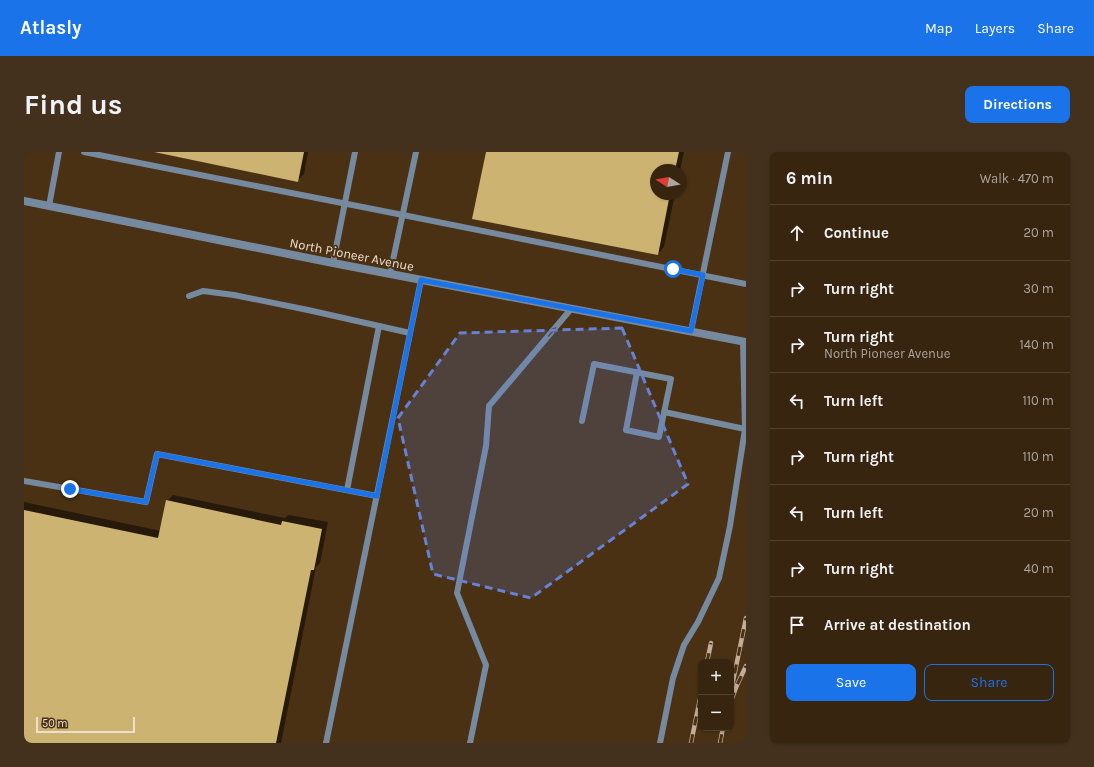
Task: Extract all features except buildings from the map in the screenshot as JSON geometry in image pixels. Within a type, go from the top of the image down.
[{"type":"street","name":"North Pioneer Avenue","points":[[24,201],[333,263],[744,341]]},
{"type":"lane","points":[[49,206],[59,152]]},
{"type":"lane","points":[[84,152],[746,284]]},
{"type":"lane","points":[[333,263],[355,152]]},
{"type":"lane","points":[[390,274],[416,152]]},
{"type":"lane","points":[[691,331],[728,152]]},
{"type":"lane","points":[[326,743],[421,280]]},
{"type":"lane","points":[[189,296],[203,291],[234,295],[410,333]]},
{"type":"lane","points":[[470,743],[486,665],[457,593],[486,446],[489,406],[571,309]]},
{"type":"lane","points":[[347,490],[379,326]]},
{"type":"lane","points":[[660,743],[673,678],[684,645],[698,622],[719,578],[730,526],[745,429],[744,341]]},
{"type":"lane","points":[[582,421],[594,364],[637,372],[671,379],[659,437],[626,430],[637,372]]},
{"type":"lane","points":[[664,412],[745,429]]},
{"type":"lane","points":[[24,481],[146,502],[157,454],[377,496]]},
{"type":"highlighted area","points":[[622,328],[688,484],[531,598],[433,574],[398,418],[460,333]]},
{"type":"railway","points":[[734,676],[746,618]]},
{"type":"railway","points":[[708,659],[711,643]]},
{"type":"railway","points":[[733,695],[746,666]]},
{"type":"railway","points":[[691,743],[701,695]]},
{"type":"railway","points":[[720,743],[722,731]]},
{"type":"route","points":[[70,489],[146,502],[157,454],[377,496],[421,280],[691,331],[703,275],[673,269]]}]
